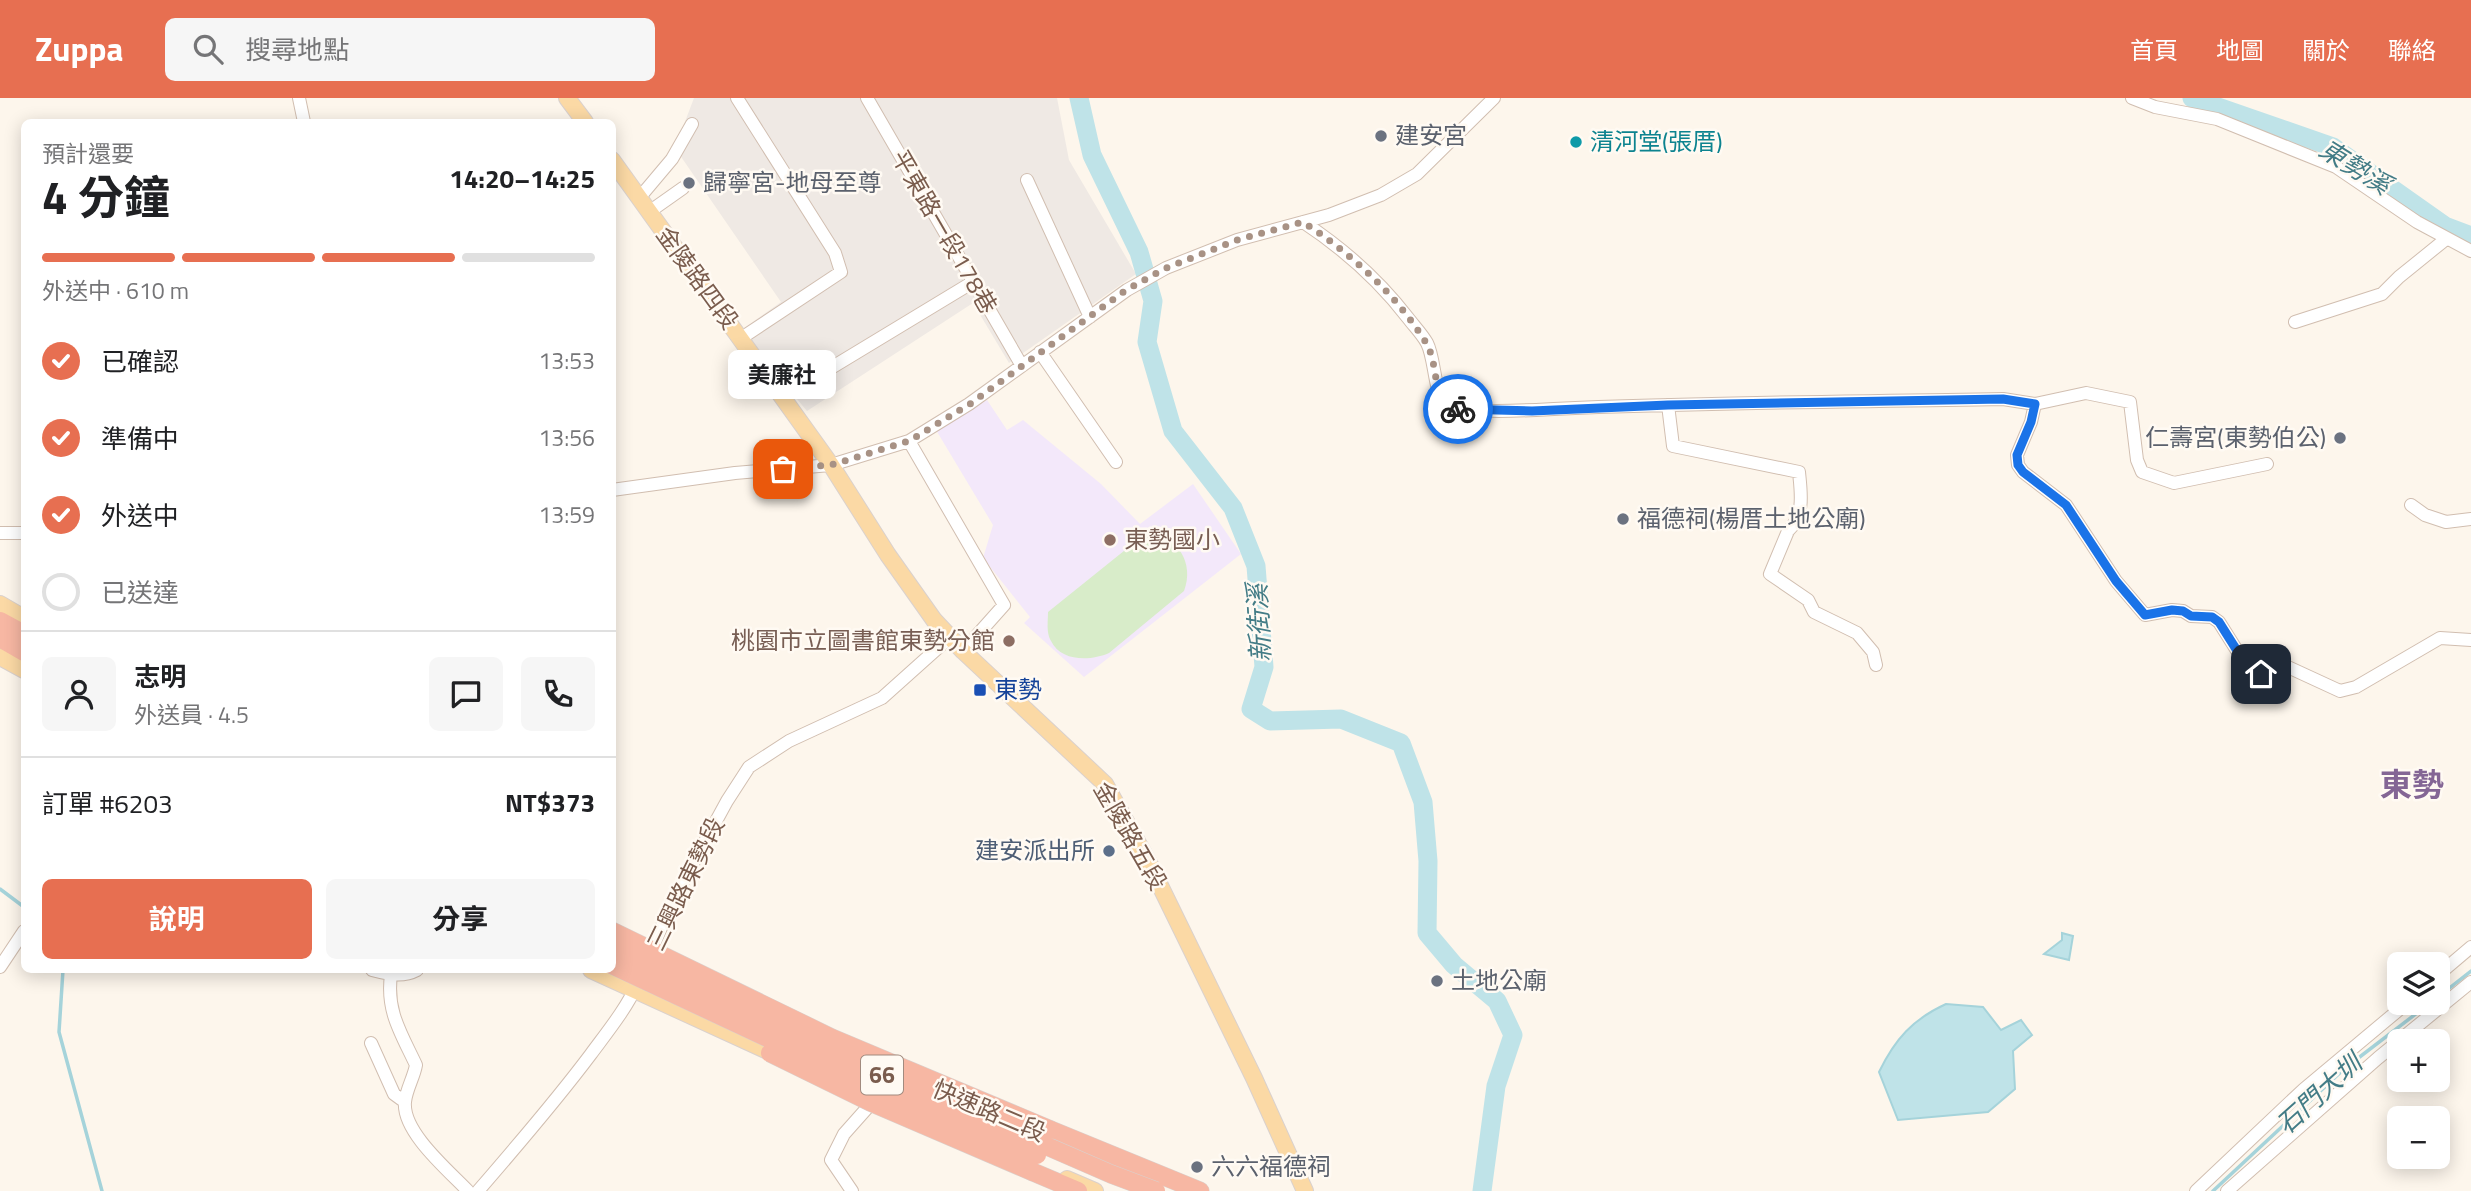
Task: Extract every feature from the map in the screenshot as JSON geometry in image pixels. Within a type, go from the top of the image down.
[{"type":"highway","points":[[0,621],[21,632]]},
{"type":"highway","points":[[0,638],[21,650]]},
{"type":"highway","points":[[616,935],[832,1038],[1200,1191]]},
{"type":"highway","name":"66","points":[[616,949],[844,1058],[1156,1191]]},
{"type":"highway","name":"66","points":[[616,967],[872,1087],[1126,1191]]},
{"type":"highway","points":[[606,973],[870,1102],[1078,1191]]},
{"type":"main road","points":[[567,98],[583,119]]},
{"type":"main road","name":"金陵路四段","points":[[616,165],[831,465]]},
{"type":"main road","name":"金陵路五段","points":[[831,465],[888,555],[949,638],[1105,784],[1149,863],[1254,1078],[1305,1191]]},
{"type":"main road","points":[[0,604],[21,616]]},
{"type":"main road","points":[[0,657],[21,668]]},
{"type":"main road","name":"快速路二段","points":[[616,935],[817,1038],[1180,1191]]},
{"type":"main road","name":"快速路二段","points":[[598,973],[869,1097],[1095,1191]]},
{"type":"street","points":[[299,98],[303,119]]},
{"type":"street","points":[[737,98],[835,253],[841,272],[740,339]]},
{"type":"street","points":[[616,489],[735,473],[831,465],[909,441],[970,404],[1126,290],[1166,268],[1237,240],[1329,215],[1381,195],[1417,174],[1494,98]]},
{"type":"street","points":[[2132,98],[2155,107],[2217,119],[2336,167],[2446,239],[2471,251]]},
{"type":"street","name":"平東路一段178巷","points":[[871,99],[1021,366]]},
{"type":"street","points":[[639,197],[672,159],[692,124]]},
{"type":"street","points":[[1027,180],[1090,317]]},
{"type":"street","points":[[649,212],[682,188]]},
{"type":"street","points":[[1303,222],[1355,259],[1390,295],[1427,343],[1439,395],[1445,404],[1459,410],[1520,411],[1668,405],[2003,399],[2035,404],[2086,393],[2130,402],[2137,460],[2142,472],[2174,483],[2267,464]]},
{"type":"street","points":[[2295,322],[2382,294],[2446,239]]},
{"type":"street","points":[[783,397],[973,282]]},
{"type":"street","points":[[1041,352],[1116,462]]},
{"type":"street","points":[[2035,404],[2031,422],[2017,455],[2018,465],[2023,472],[2066,505],[2116,581],[2145,615],[2172,610],[2183,611],[2191,616],[2212,617],[2219,622],[2236,649],[2261,674],[2277,662],[2340,691],[2356,687],[2440,638],[2471,639]]},
{"type":"street","points":[[1668,405],[1673,446],[1799,472],[1802,506],[1770,574],[1808,600],[1814,611],[1857,633],[1873,652],[1876,665]]},
{"type":"street","points":[[909,441],[1004,605],[963,651]]},
{"type":"street","points":[[2411,505],[2425,516],[2446,522],[2469,521]]},
{"type":"street","points":[[0,533],[21,533]]},
{"type":"street","name":"三興路東勢段","points":[[478,1191],[544,1116],[635,990],[673,900],[727,801],[749,767],[789,741],[882,698],[949,638]]},
{"type":"street","points":[[0,967],[21,936]]},
{"type":"street","points":[[2450,965],[2471,947]]},
{"type":"street","points":[[383,973],[412,973]]},
{"type":"street","points":[[391,975],[391,1012],[416,1065],[405,1102],[408,1120],[423,1143],[468,1191]]},
{"type":"street","points":[[2227,1191],[2378,1058],[2471,982]]},
{"type":"street","points":[[2196,1191],[2304,1089],[2393,1015]]},
{"type":"street","points":[[371,1042],[394,1094],[405,1102]]},
{"type":"street","points":[[852,1191],[831,1160],[844,1134],[868,1107]]},
{"type":"shaded area","points":[[694,98],[1057,98],[1069,160],[1136,274],[1009,363],[973,303],[807,411],[740,331],[781,302],[675,148]]},
{"type":"shaded area","name":"東勢國小","points":[[987,400],[1007,430],[1023,420],[1101,484],[1140,524],[1193,484],[1241,554],[1084,677],[1024,623],[1030,617],[983,558],[993,525],[936,430]]},
{"type":"green space","points":[[1150,530],[1160,533],[1176,545],[1181,553],[1187,571],[1184,591],[1109,653],[1077,658],[1062,653],[1049,638],[1048,612]]},
{"type":"water","points":[[2062,933],[2073,936],[2069,960],[2044,954],[2062,940]]},
{"type":"water","points":[[1946,1004],[1983,1007],[2001,1030],[2021,1020],[2032,1035],[2013,1051],[2015,1089],[1988,1112],[1898,1120],[1879,1072],[1906,1031],[1924,1016]]},
{"type":"waterway","name":"新街溪","points":[[1079,98],[1092,155],[1139,252],[1153,301],[1147,342],[1173,431],[1233,508],[1256,566],[1264,667],[1251,709],[1270,721],[1341,719],[1401,743],[1423,802],[1428,861],[1427,933],[1454,965],[1497,1001],[1513,1035],[1496,1086],[1482,1191]]},
{"type":"waterway","name":"東勢溪","points":[[2192,98],[2333,147],[2445,226],[2471,236]]},
{"type":"waterway","points":[[0,889],[21,905]]},
{"type":"waterway","name":"石門大圳","points":[[2450,988],[2471,971]]},
{"type":"waterway","points":[[63,973],[59,1032],[102,1191]]},
{"type":"waterway","name":"石門大圳","points":[[2213,1191],[2344,1069],[2414,1015]]},
{"type":"way so far","points":[[783,469],[831,465],[909,441],[970,404],[1126,290],[1166,268],[1237,240],[1303,222],[1355,259],[1390,295],[1427,343],[1439,395],[1445,404],[1458,409]]},
{"type":"place","name":"建安宮","points":[[1381,136]]},
{"type":"place","name":"清河堂(張厝)","points":[[1576,142]]},
{"type":"place","name":"歸寧宮-地母至尊","points":[[689,183]]},
{"type":"place","name":"仁壽宮(東勢伯公)","points":[[2340,438]]},
{"type":"place","name":"美廉社","points":[[783,469]]},
{"type":"place","name":"福德祠(楊厝土地公廟)","points":[[1623,519]]},
{"type":"place","name":"東勢國小","points":[[1110,540]]},
{"type":"place","name":"桃園市立圖書館東勢分館","points":[[1009,641]]},
{"type":"place","name":"東勢","points":[[980,690]]},
{"type":"place","name":"建安派出所","points":[[1109,851]]},
{"type":"place","name":"土地公廟","points":[[1437,981]]},
{"type":"place","name":"六六福德祠","points":[[1197,1167]]},
{"type":"district","name":"東勢","points":[[2412,785]]},
{"type":"route","points":[[1458,409],[1532,411],[1668,405],[2003,399],[2035,404],[2031,422],[2017,455],[2018,465],[2023,472],[2066,505],[2116,581],[2145,615],[2172,610],[2183,611],[2191,616],[2212,617],[2219,622],[2236,649],[2261,674]]}]
